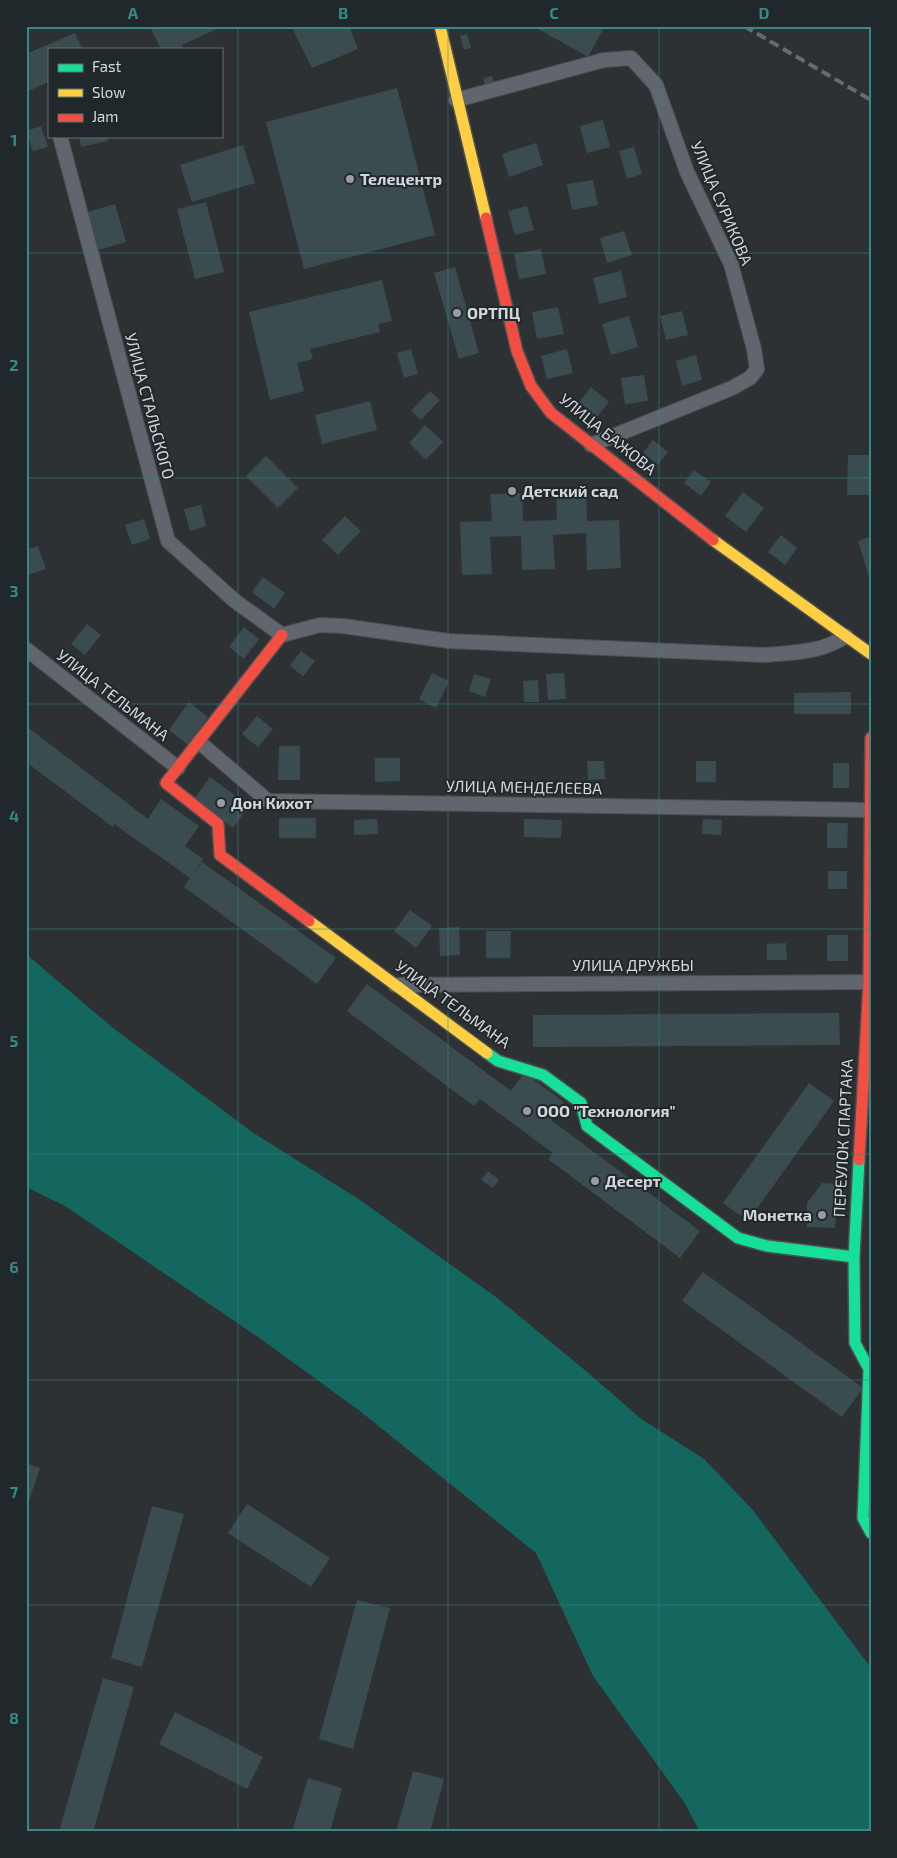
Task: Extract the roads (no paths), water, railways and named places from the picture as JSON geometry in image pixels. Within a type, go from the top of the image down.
[{"type":"street","name":"УЛИЦА БАЖОВА","points":[[440,26],[517,351],[531,386],[550,413],[704,534],[871,654]]},
{"type":"street","name":"УЛИЦА СУРИКОВА","points":[[456,100],[604,60],[631,58],[656,86],[687,172],[731,264],[754,348],[757,368],[750,378],[732,388],[591,445]]},
{"type":"street","name":"УЛИЦА СТАЛЬСКОГО","points":[[61,138],[168,541],[235,601],[282,635]]},
{"type":"street","points":[[178,768],[282,635],[320,624],[448,641],[766,655],[816,651],[834,644],[846,636]]},
{"type":"street","name":"УЛИЦА ТЕЛЬМАНА","points":[[26,649],[178,768],[166,783],[218,824],[220,855],[498,1061],[543,1075],[581,1103],[587,1126],[699,1211],[738,1238],[767,1246],[854,1256]]},
{"type":"street","name":"ПЕРЕУЛОК СПАРТАКА","points":[[871,738],[870,982],[854,1256],[855,1343],[869,1369],[863,1518],[871,1533]]},
{"type":"street","name":"УЛИЦА МЕНДЕЛЕЕВА","points":[[199,742],[268,801],[870,810]]},
{"type":"street","name":"УЛИЦА ДРУЖБЫ","points":[[395,985],[870,982]]},
{"type":"street","points":[[855,1343],[871,1343]]},
{"type":"railway","points":[[744,26],[871,100]]},
{"type":"place","name":"Телецентр","points":[[350,179]]},
{"type":"place","name":"ОРТПЦ","points":[[457,313]]},
{"type":"place","name":"Детский сад","points":[[512,491]]},
{"type":"place","name":"Дон Кихот","points":[[221,803]]},
{"type":"place","name":"ООО \"Технология\"","points":[[527,1111]]},
{"type":"place","name":"Десерт","points":[[595,1181]]},
{"type":"place","name":"Монетка","points":[[822,1215]]}]
